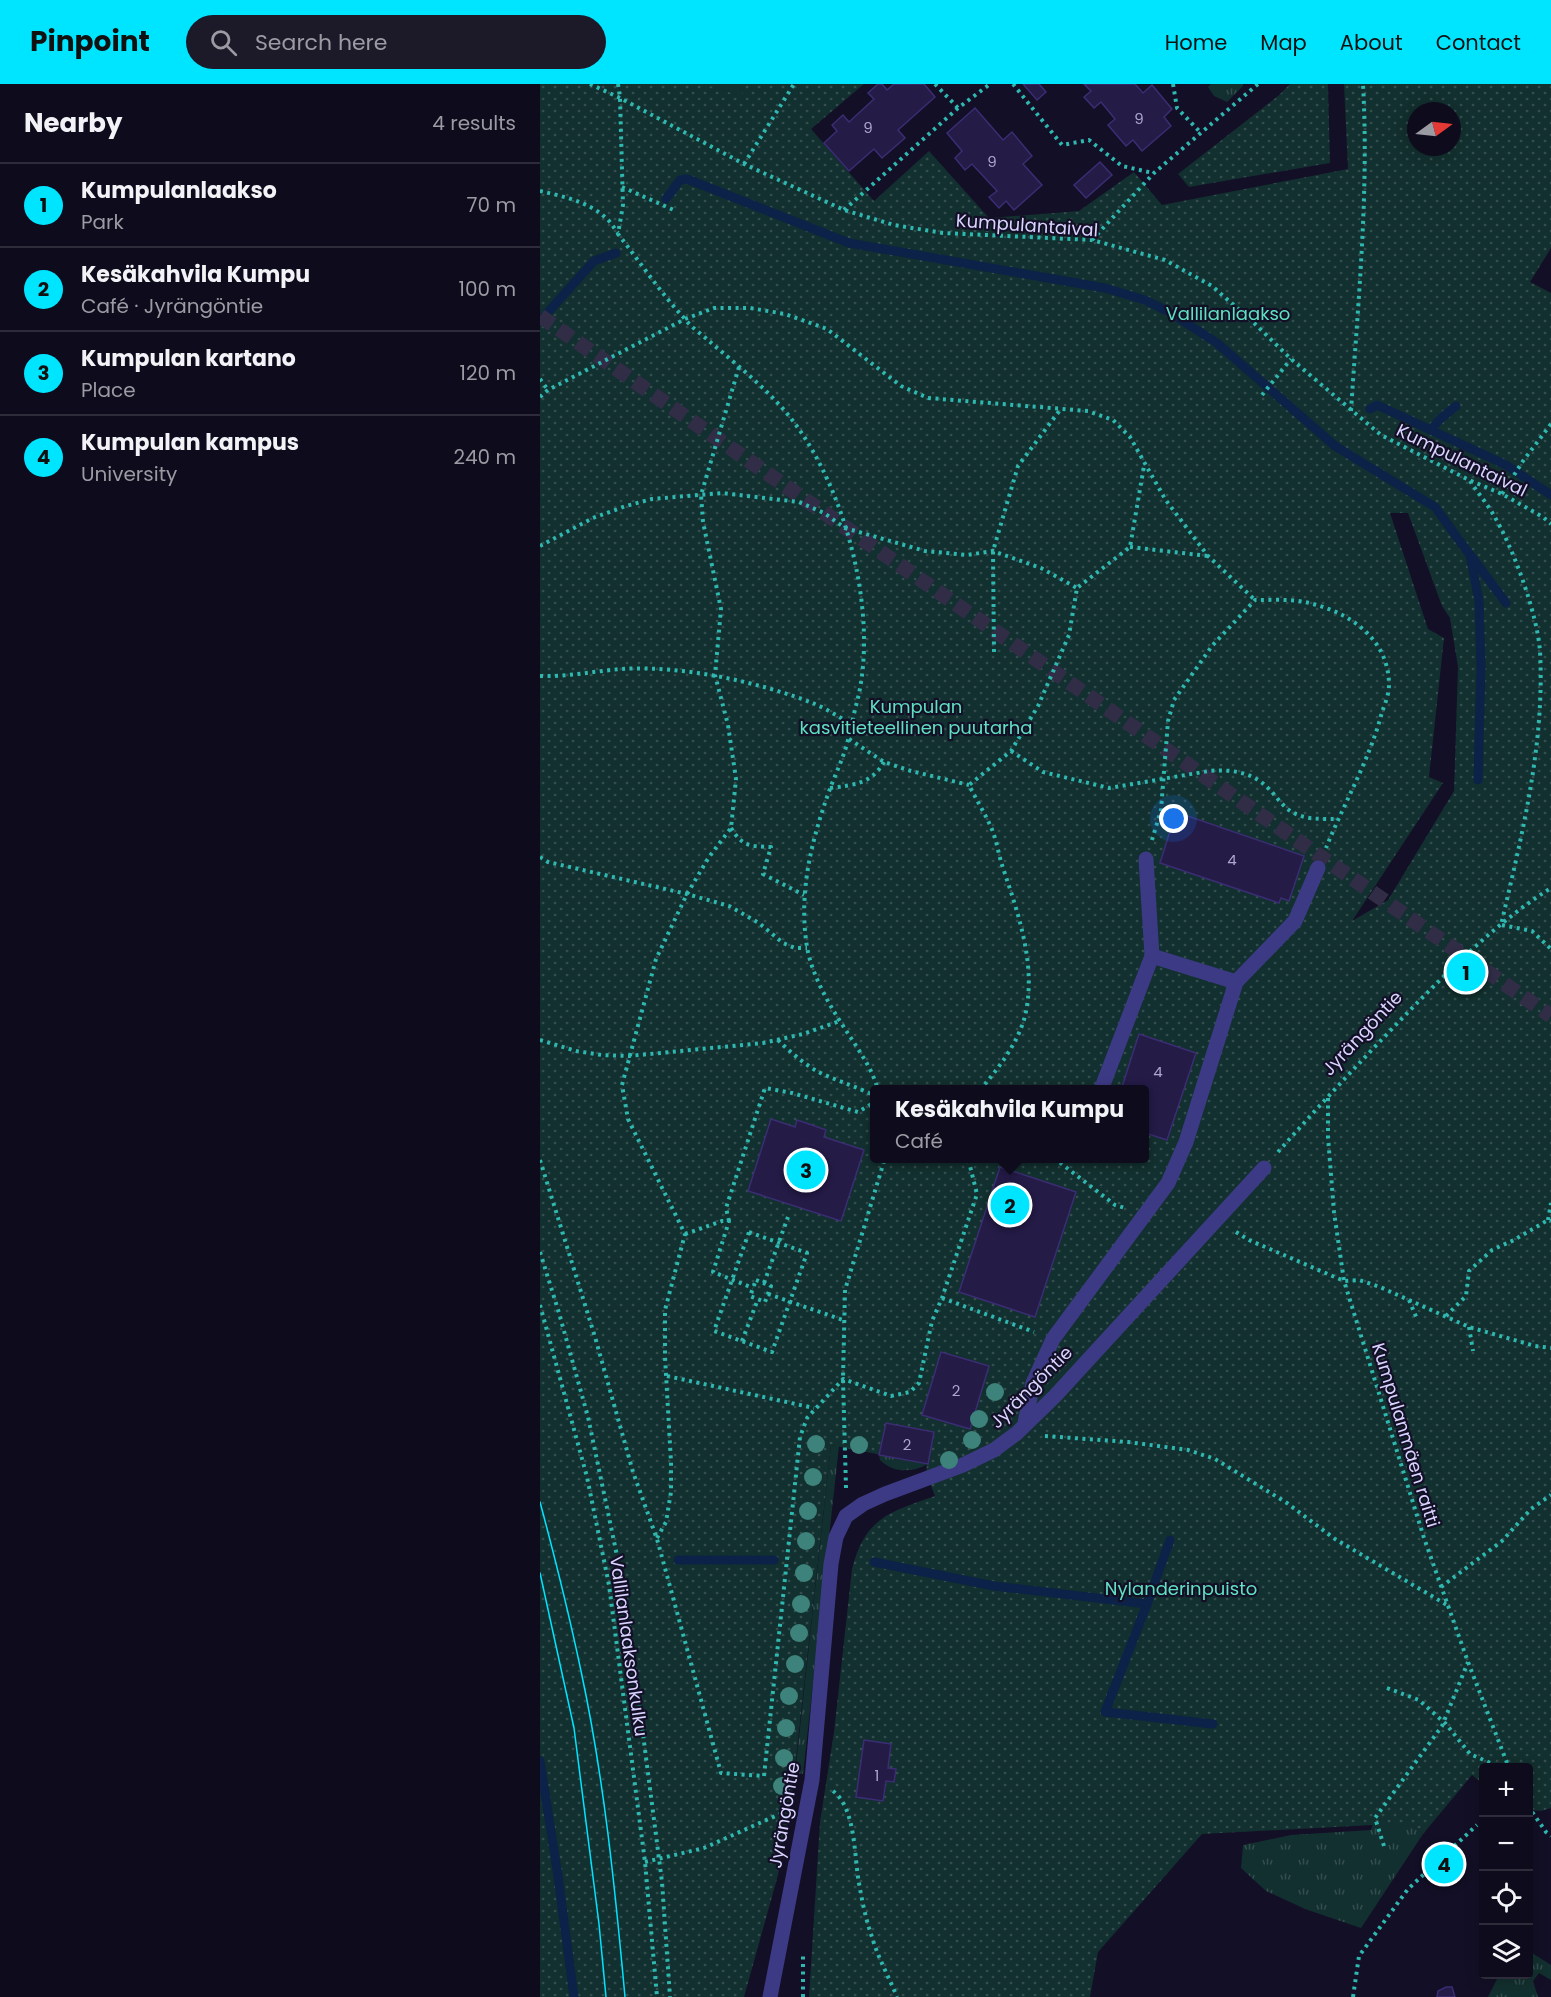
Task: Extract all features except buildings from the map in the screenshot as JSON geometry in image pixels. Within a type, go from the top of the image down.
[{"type":"street","points":[[1103,1085],[1152,956],[1146,859]]},
{"type":"street","points":[[1021,1428],[1033,1383],[1053,1339],[1168,1184],[1186,1142],[1236,982],[1295,921],[1317,868]]},
{"type":"street","points":[[1152,956],[1236,982]]},
{"type":"street","name":"Jyrängöntie","points":[[770,1997],[808,1801],[814,1758],[831,1564],[836,1537],[846,1516],[863,1504],[885,1494],[963,1465],[994,1450],[1021,1428],[1055,1396],[1264,1168]]},
{"type":"path","name":"Kumpulantaival","points":[[590,84],[744,164],[844,210],[894,225],[943,233],[1092,240],[1165,260],[1212,286],[1291,359],[1381,435],[1469,480],[1502,494],[1551,524]]},
{"type":"path","points":[[618,84],[623,205],[618,234]]},
{"type":"path","points":[[744,164],[794,84]]},
{"type":"path","points":[[935,84],[958,108]]},
{"type":"path","points":[[844,210],[958,108],[990,84]]},
{"type":"path","points":[[1013,84],[1062,145],[1089,140],[1122,166],[1154,173]]},
{"type":"path","points":[[1173,84],[1177,108],[1201,133]]},
{"type":"path","points":[[1092,240],[1154,173],[1258,84]]},
{"type":"path","points":[[1351,411],[1365,197],[1366,136],[1363,84]]},
{"type":"path","points":[[622,187],[676,212]]},
{"type":"path","points":[[540,191],[563,196],[607,218],[685,319],[765,390],[794,422],[819,462],[835,494],[863,609],[864,642],[860,690],[849,739],[830,788],[808,861],[804,895],[807,948],[816,978],[875,1077],[877,1085]]},
{"type":"path","points":[[540,397],[548,390],[685,319],[714,308],[750,308],[785,314],[827,329],[901,386],[928,398],[1088,411],[1113,420],[1130,437],[1165,499],[1208,556],[1255,600],[1304,602],[1328,609],[1369,633],[1380,648],[1387,668],[1389,688],[1377,732],[1317,868]]},
{"type":"path","points":[[1262,395],[1291,359]]},
{"type":"path","points":[[657,1539],[666,1521],[671,1492],[665,1310],[685,1234],[628,1119],[622,1085],[656,959],[687,894],[731,828],[736,779],[728,725],[715,675],[722,609],[703,522],[701,495],[739,368]]},
{"type":"path","points":[[540,379],[548,390]]},
{"type":"path","points":[[994,652],[993,551],[1018,466],[1061,409]]},
{"type":"path","points":[[1502,494],[1551,424]]},
{"type":"path","points":[[969,785],[1011,751],[1038,706],[1069,634],[1077,588],[1130,547],[1144,465]]},
{"type":"path","points":[[1469,480],[1494,514],[1514,558],[1529,599],[1540,650],[1538,725],[1527,813],[1501,925],[1532,931],[1551,949]]},
{"type":"path","points":[[540,546],[592,518],[626,506],[652,499],[722,493],[799,502],[824,513],[845,528],[925,551],[967,555],[993,551],[1041,568],[1077,588]]},
{"type":"path","points":[[1130,547],[1208,556]]},
{"type":"path","points":[[1146,859],[1161,810],[1168,721],[1174,700],[1212,646],[1255,600]]},
{"type":"path","points":[[540,676],[565,677],[623,669],[652,669],[715,675],[772,690],[816,705],[851,724]]},
{"type":"path","points":[[849,739],[884,762],[969,785],[992,828],[1016,906],[1028,960],[1028,989],[1024,1017],[1011,1047],[994,1074],[984,1085]]},
{"type":"path","points":[[1011,751],[1043,772],[1109,788],[1209,771],[1240,772],[1253,777],[1267,787],[1291,812],[1311,819],[1338,819]]},
{"type":"path","points":[[830,788],[858,784],[877,774],[884,762]]},
{"type":"path","points":[[731,828],[738,839],[747,846],[771,847],[763,874],[804,895]]},
{"type":"path","points":[[540,857],[548,862],[729,906],[759,923],[783,943],[795,948],[807,948]]},
{"type":"path","name":"Jyrängöntie","points":[[1264,1168],[1398,1023],[1454,967],[1501,925],[1551,888]]},
{"type":"path","points":[[540,1040],[576,1051],[629,1056],[764,1043],[840,1021]]},
{"type":"path","points":[[778,1040],[790,1052],[816,1070],[870,1093]]},
{"type":"path","points":[[753,1288],[713,1272],[729,1221],[726,1208],[765,1088],[792,1093],[858,1112],[870,1105]]},
{"type":"path","name":"Kumpulanmäen raitti","points":[[1328,1098],[1328,1137],[1334,1212],[1344,1281],[1424,1538],[1468,1662],[1507,1763]]},
{"type":"path","points":[[540,1160],[595,1337],[633,1472],[657,1539],[721,1773],[764,1776],[800,1437],[807,1418],[814,1408],[843,1379]]},
{"type":"path","points":[[846,1516],[843,1379],[845,1290],[883,1163]]},
{"type":"path","points":[[843,1379],[891,1396],[910,1392],[919,1383],[932,1321],[977,1194],[969,1163]]},
{"type":"path","points":[[1060,1163],[1115,1205],[1145,1214]]},
{"type":"path","points":[[1446,1316],[1466,1296],[1469,1270],[1492,1250],[1550,1221],[1551,1203]]},
{"type":"path","points":[[764,1283],[788,1217]]},
{"type":"path","points":[[685,1234],[722,1221],[729,1221]]},
{"type":"path","points":[[1214,1221],[1224,1224],[1249,1240],[1344,1281],[1359,1280],[1409,1299],[1469,1327],[1535,1347],[1551,1348]]},
{"type":"path","points":[[749,1232],[779,1243],[807,1253],[772,1352],[714,1331],[749,1232]]},
{"type":"path","points":[[540,1252],[588,1417],[625,1594],[659,1859],[670,1997]]},
{"type":"path","points":[[756,1280],[764,1283],[771,1286],[765,1302],[750,1296],[756,1280]]},
{"type":"path","points":[[768,1294],[843,1320]]},
{"type":"path","points":[[942,1298],[1053,1339]]},
{"type":"path","points":[[742,1341],[758,1299]]},
{"type":"path","points":[[1409,1299],[1417,1319]]},
{"type":"path","name":"Vallilanlaaksonkulku","points":[[540,1305],[587,1477],[609,1585],[645,1862],[657,1997]]},
{"type":"path","points":[[1469,1327],[1473,1351]]},
{"type":"path","points":[[667,1376],[814,1408]]},
{"type":"path","points":[[1021,1428],[1065,1439],[1128,1442],[1188,1450],[1215,1459],[1287,1503],[1335,1539],[1447,1605]]},
{"type":"path","points":[[1441,1587],[1503,1541],[1531,1509],[1551,1496]]},
{"type":"path","points":[[1384,1846],[1375,1818],[1443,1722],[1468,1662]]},
{"type":"path","points":[[1388,1688],[1419,1700],[1443,1722],[1470,1754],[1492,1763]]},
{"type":"path","points":[[830,1789],[837,1794],[852,1830],[858,1882],[872,1938],[897,1997]]},
{"type":"path","points":[[645,1862],[704,1848],[808,1801]]},
{"type":"path","points":[[1533,1813],[1551,1836]]},
{"type":"path","points":[[1353,1997],[1359,1956],[1408,1889],[1477,1825]]},
{"type":"green space","points":[[540,84],[864,84],[811,129],[874,201],[929,151],[989,218],[1079,211],[1134,172],[1162,205],[1348,169],[1344,84],[1551,84],[1551,248],[1530,282],[1551,293],[1551,1808],[1533,1810],[1533,1763],[1479,1763],[1479,1781],[1472,1775],[1423,1834],[1410,1823],[1202,1834],[1098,1952],[1090,1997],[809,1997],[820,1822],[834,1732],[852,1569],[864,1538],[881,1519],[904,1507],[935,1496],[926,1473],[927,1464],[831,1445],[791,1803],[778,1875],[744,1997],[540,1997]],"holes":[[[1390,513],[1408,513],[1442,606],[1450,618],[1458,667],[1454,791],[1388,900],[1352,921],[1443,783],[1429,777],[1444,638],[1428,629]]]},
{"type":"green space","points":[[703,84],[745,84],[741,96]]},
{"type":"green space","points":[[1211,84],[1243,84],[1243,86],[1227,102],[1214,96],[1208,87]]},
{"type":"green space","points":[[1290,84],[1328,84],[1330,163],[1189,187],[1178,174],[1278,96]]},
{"type":"green space","points":[[831,1445],[839,1446],[803,1774],[795,1773]]},
{"type":"green space","points":[[879,1455],[928,1464],[916,1469],[897,1469],[885,1464],[880,1460]]},
{"type":"green space","points":[[1378,1807],[1411,1823],[1423,1834],[1361,1928],[1305,1909],[1266,1891],[1241,1868],[1243,1845],[1291,1835],[1371,1830]]},
{"type":"green space","points":[[1533,1954],[1551,1965],[1551,1980],[1539,1973],[1533,1981],[1538,1997],[1488,1997],[1497,1979],[1533,1979]]},
{"type":"waterway","points":[[666,199],[680,180],[687,179],[849,243],[1105,288],[1145,300],[1171,313],[1217,343],[1335,446],[1435,507],[1470,555],[1479,601],[1481,667],[1478,780]]},
{"type":"waterway","points":[[540,321],[594,261],[616,253]]},
{"type":"waterway","points":[[1370,409],[1377,405],[1506,465],[1551,495]]},
{"type":"waterway","points":[[1431,430],[1456,406]]},
{"type":"waterway","points":[[1472,557],[1506,603]]},
{"type":"waterway","points":[[1147,1604],[1170,1540]]},
{"type":"waterway","points":[[678,1560],[774,1560]]},
{"type":"waterway","points":[[874,1562],[994,1586],[1147,1604],[1105,1712],[1213,1724]]},
{"type":"waterway","points":[[540,1761],[574,1997]]},
{"type":"tunnel","points":[[540,316],[1551,1016]]},
{"type":"tram line","points":[[540,1502],[572,1628],[589,1711],[613,1874],[625,1997]]},
{"type":"tram line","points":[[540,1573],[574,1728],[606,1997]]},
{"type":"place","name":"Kumpulanlaakso","points":[[1466,972]]},
{"type":"place","name":"Kumpulan kartano","points":[[806,1170]]},
{"type":"place","name":"Kesäkahvila Kumpu","points":[[1010,1205]]},
{"type":"place","name":"Kumpulan kampus","points":[[1444,1864]]},
{"type":"park label","name":"Vallilanlaakso","points":[[1228,313]]},
{"type":"park label","name":"Kumpulan kasvitieteellinen puutarha","points":[[916,716]]},
{"type":"park label","name":"Nylanderinpuisto","points":[[1181,1588]]}]
